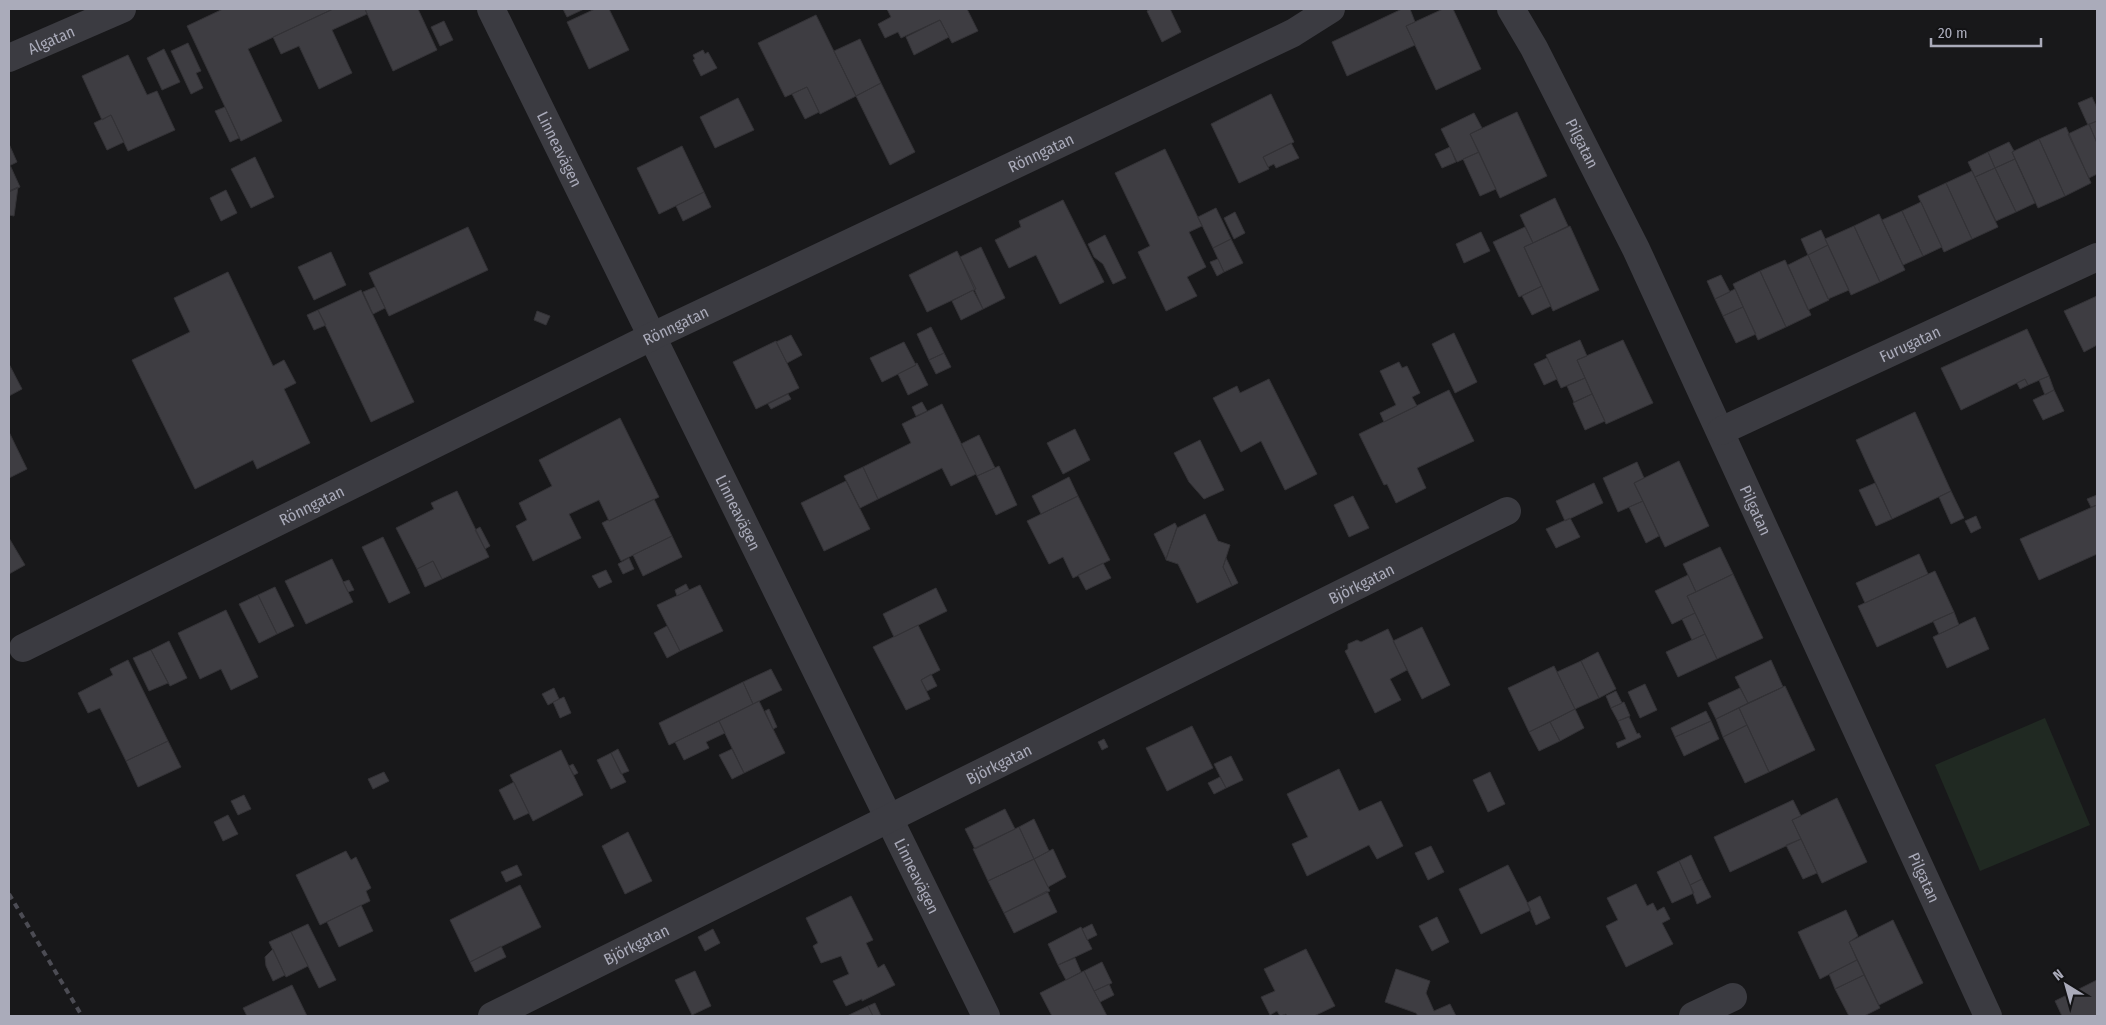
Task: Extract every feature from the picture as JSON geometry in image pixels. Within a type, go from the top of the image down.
[{"type":"street","name":"Algatan","points":[[9,58],[122,9]]},
{"type":"street","name":"Linneavägen","points":[[491,9],[986,1016]]},
{"type":"street","name":"Rönngatan","points":[[23,648],[653,336],[1293,33],[1331,9]]},
{"type":"street","name":"Pilgatan","points":[[1511,9],[1534,48],[1636,249],[1988,1016]]},
{"type":"street","name":"Furugatan","points":[[1721,431],[2097,257]]},
{"type":"street","name":"Björkgatan","points":[[492,1016],[1507,511]]},
{"type":"street","points":[[1693,1016],[1733,997]]},
{"type":"shaded area","points":[[2045,718],[2090,825],[1980,871],[1935,765]]},
{"type":"building","points":[[223,9],[333,9],[248,49],[282,121],[241,141],[187,26]]},
{"type":"building","points":[[333,9],[365,9],[367,14],[332,30],[352,73],[319,89],[299,46],[281,54],[273,37]]},
{"type":"building","points":[[365,9],[418,9],[437,50],[393,71]]},
{"type":"building","points":[[563,9],[584,9],[567,17]]},
{"type":"building","points":[[595,9],[609,9],[629,50],[589,69],[567,22]]},
{"type":"building","points":[[887,9],[967,9],[978,31],[952,43],[940,20],[901,38],[898,32],[885,38],[878,24],[891,17]]},
{"type":"building","points":[[1151,9],[1170,9],[1181,32],[1162,42],[1147,11]]},
{"type":"building","points":[[1402,9],[1410,9],[1415,22],[1406,26],[1415,45],[1347,76],[1332,42]]},
{"type":"building","points":[[1443,9],[1453,9],[1481,69],[1436,90],[1406,26]]},
{"type":"building","points":[[816,15],[856,96],[820,114],[807,87],[785,97],[758,43]]},
{"type":"building","points":[[940,20],[949,37],[914,55],[906,37]]},
{"type":"building","points":[[444,21],[453,40],[440,46],[431,27]]},
{"type":"building","points":[[860,39],[881,83],[856,96],[834,51]]},
{"type":"building","points":[[188,43],[201,71],[196,73],[203,88],[191,94],[171,51]]},
{"type":"building","points":[[164,49],[180,82],[162,90],[147,58]]},
{"type":"building","points":[[703,50],[705,54],[708,52],[717,68],[701,76],[693,60],[695,59],[693,55]]},
{"type":"building","points":[[128,55],[147,95],[157,91],[175,130],[128,151],[111,115],[102,120],[82,76]]},
{"type":"building","points":[[881,83],[915,152],[890,165],[856,96]]},
{"type":"building","points":[[807,87],[819,112],[805,119],[792,94]]},
{"type":"building","points":[[1271,94],[1294,142],[1263,157],[1269,169],[1239,183],[1211,124]]},
{"type":"building","points":[[2092,97],[2097,108],[2097,121],[2088,125],[2078,103]]},
{"type":"building","points":[[738,98],[754,130],[715,148],[700,117]]},
{"type":"building","points":[[225,107],[239,138],[230,142],[215,111]]},
{"type":"building","points":[[1517,112],[1547,176],[1500,198],[1470,134]]},
{"type":"building","points":[[1474,113],[1482,128],[1470,134],[1479,152],[1457,162],[1441,129]]},
{"type":"building","points":[[111,115],[124,142],[107,150],[94,123]]},
{"type":"building","points":[[2097,121],[2097,143],[2089,124]]},
{"type":"building","points":[[2089,124],[2097,143],[2097,174],[2089,178],[2068,134]]},
{"type":"building","points":[[2066,127],[2091,183],[2065,196],[2039,139]]},
{"type":"building","points":[[2039,139],[2065,196],[2038,208],[2012,152]]},
{"type":"building","points":[[2009,142],[2014,151],[2012,152],[2015,159],[1995,168],[1988,152]]},
{"type":"building","points":[[1291,143],[1299,158],[1276,168],[1274,164],[1268,167],[1263,157]]},
{"type":"building","points":[[9,144],[17,162],[9,166]]},
{"type":"building","points":[[682,146],[704,192],[659,214],[637,168]]},
{"type":"building","points":[[1450,147],[1456,162],[1442,168],[1435,154]]},
{"type":"building","points":[[1165,149],[1202,226],[1189,232],[1206,267],[1187,277],[1197,296],[1166,311],[1138,252],[1150,246],[1115,173]]},
{"type":"building","points":[[1479,152],[1496,189],[1480,196],[1463,159]]},
{"type":"building","points":[[1988,152],[1995,168],[1975,177],[1968,162]]},
{"type":"building","points":[[255,157],[274,197],[251,208],[231,169]]},
{"type":"building","points":[[2015,159],[2035,203],[2016,212],[1995,168]]},
{"type":"building","points":[[9,166],[20,187],[9,192]]},
{"type":"building","points":[[1995,168],[2016,212],[1996,221],[1975,177]]},
{"type":"building","points":[[1972,171],[1998,227],[1972,239],[1946,183]]},
{"type":"building","points":[[1946,183],[1972,239],[1944,252],[1918,196]]},
{"type":"building","points":[[18,187],[14,216],[9,215],[9,191]]},
{"type":"building","points":[[226,190],[237,213],[221,221],[210,198]]},
{"type":"building","points":[[704,192],[711,207],[683,221],[676,206]]},
{"type":"building","points":[[1555,198],[1568,226],[1533,243],[1520,215]]},
{"type":"building","points":[[1063,200],[1104,282],[1060,304],[1036,255],[1009,268],[995,240],[1021,227],[1019,221]]},
{"type":"building","points":[[1921,202],[1942,247],[1923,256],[1902,211]]},
{"type":"building","points":[[1216,208],[1231,239],[1213,248],[1198,217]]},
{"type":"building","points":[[1902,211],[1923,256],[1903,265],[1882,220]]},
{"type":"building","points":[[1235,212],[1245,233],[1234,239],[1224,218]]},
{"type":"building","points":[[1879,214],[1905,270],[1880,282],[1854,226]]},
{"type":"building","points":[[1570,226],[1599,290],[1553,311],[1524,247]]},
{"type":"building","points":[[1854,226],[1880,282],[1851,295],[1825,239]]},
{"type":"building","points":[[468,227],[488,270],[389,316],[369,273]]},
{"type":"building","points":[[1525,227],[1533,243],[1524,247],[1542,286],[1519,297],[1493,242]]},
{"type":"building","points":[[1821,230],[1828,245],[1808,255],[1801,239]]},
{"type":"building","points":[[1481,232],[1490,251],[1464,263],[1456,244]]},
{"type":"building","points":[[1105,235],[1126,278],[1113,284],[1103,264],[1094,257],[1088,244]]},
{"type":"building","points":[[1231,239],[1243,263],[1224,272],[1213,248]]},
{"type":"building","points":[[1828,245],[1849,290],[1828,299],[1808,255]]},
{"type":"building","points":[[981,247],[1005,298],[983,309],[960,257]]},
{"type":"building","points":[[957,251],[976,289],[927,312],[909,275]]},
{"type":"building","points":[[331,252],[346,285],[314,300],[298,267]]},
{"type":"building","points":[[1808,255],[1829,300],[1808,310],[1788,265]]},
{"type":"building","points":[[1218,259],[1224,272],[1217,276],[1210,262]]},
{"type":"building","points":[[1785,260],[1811,315],[1786,327],[1760,271]]},
{"type":"building","points":[[1760,271],[1786,327],[1758,340],[1733,284]]},
{"type":"building","points":[[228,272],[273,366],[284,360],[296,383],[284,389],[310,443],[257,469],[253,460],[195,489],[132,360],[190,332],[174,298]]},
{"type":"building","points":[[1721,275],[1730,292],[1715,299],[1707,281]]},
{"type":"building","points":[[1542,286],[1551,306],[1532,315],[1522,296]]},
{"type":"building","points":[[375,287],[385,308],[373,314],[363,292]]},
{"type":"building","points":[[1735,289],[1743,307],[1723,316],[1715,299]]},
{"type":"building","points":[[361,290],[414,402],[371,422],[318,310]]},
{"type":"building","points":[[973,290],[983,309],[961,320],[952,301]]},
{"type":"building","points":[[2097,296],[2097,345],[2084,352],[2064,311]]},
{"type":"building","points":[[1743,307],[1756,334],[1736,343],[1723,316]]},
{"type":"building","points":[[318,310],[326,325],[314,330],[307,315]]},
{"type":"building","points":[[537,311],[550,316],[546,325],[534,320]]},
{"type":"building","points":[[931,327],[944,353],[929,360],[917,334]]},
{"type":"building","points":[[2027,329],[2049,376],[2028,385],[2025,379],[1961,410],[1941,368]]},
{"type":"building","points":[[1454,333],[1477,382],[1455,393],[1432,344]]},
{"type":"building","points":[[791,335],[802,355],[787,363],[776,342]]},
{"type":"building","points":[[1580,340],[1587,356],[1577,360],[1585,378],[1561,388],[1546,355]]},
{"type":"building","points":[[1623,340],[1653,403],[1606,424],[1577,360]]},
{"type":"building","points":[[776,341],[799,388],[756,409],[733,362]]},
{"type":"building","points":[[904,342],[916,365],[882,382],[870,358]]},
{"type":"building","points":[[944,353],[951,367],[936,374],[929,360]]},
{"type":"building","points":[[1547,358],[1557,379],[1544,385],[1534,364]]},
{"type":"building","points":[[1399,362],[1402,368],[1407,366],[1420,393],[1412,397],[1417,406],[1384,422],[1380,413],[1396,405],[1380,371]]},
{"type":"building","points":[[917,363],[928,385],[908,395],[898,374]]},
{"type":"building","points":[[9,364],[22,389],[9,396]]},
{"type":"building","points":[[2049,376],[2054,390],[2045,395],[2039,380]]},
{"type":"building","points":[[1585,378],[1592,394],[1574,402],[1567,386]]},
{"type":"building","points":[[1269,379],[1317,474],[1285,490],[1261,441],[1241,452],[1213,398],[1237,386],[1240,393]]},
{"type":"building","points":[[2025,379],[2028,385],[2020,389],[2017,383]]},
{"type":"building","points":[[1449,390],[1474,441],[1417,468],[1426,488],[1396,503],[1387,484],[1384,485],[1359,434]]},
{"type":"building","points":[[2054,390],[2064,411],[2043,420],[2033,400]]},
{"type":"building","points":[[788,394],[791,399],[771,409],[768,404]]},
{"type":"building","points":[[1592,394],[1605,421],[1585,430],[1573,403]]},
{"type":"building","points":[[922,402],[927,411],[916,416],[912,407]]},
{"type":"building","points":[[942,404],[976,474],[951,486],[942,468],[878,499],[863,467],[911,443],[902,424]]},
{"type":"building","points":[[1915,412],[1951,491],[1892,519],[1856,440]]},
{"type":"building","points":[[620,418],[659,497],[609,521],[599,500],[569,514],[581,538],[533,561],[516,526],[527,520],[519,503],[552,486],[539,460]]},
{"type":"building","points":[[1075,429],[1090,460],[1063,474],[1047,443]]},
{"type":"building","points":[[9,432],[27,469],[9,478]]},
{"type":"building","points":[[979,435],[995,468],[977,476],[961,444]]},
{"type":"building","points":[[1200,440],[1224,490],[1204,499],[1189,482],[1174,453]]},
{"type":"building","points":[[1679,461],[1709,526],[1665,547],[1634,483]]},
{"type":"building","points":[[1637,462],[1644,478],[1634,483],[1643,501],[1618,512],[1603,478]]},
{"type":"building","points":[[999,466],[1017,505],[996,515],[977,476]]},
{"type":"building","points":[[863,467],[878,499],[860,508],[844,476]]},
{"type":"building","points":[[1069,477],[1078,496],[1041,514],[1032,496]]},
{"type":"building","points":[[846,481],[870,529],[824,551],[801,503]]},
{"type":"building","points":[[1594,483],[1603,503],[1565,521],[1556,501]]},
{"type":"building","points":[[1875,483],[1892,519],[1876,526],[1859,490]]},
{"type":"building","points":[[457,491],[489,557],[442,579],[433,561],[417,569],[396,528],[434,509],[431,503]]},
{"type":"building","points":[[1951,491],[1964,518],[1951,524],[1939,497]]},
{"type":"building","points":[[2097,495],[2097,505],[2091,507],[2087,499]]},
{"type":"building","points":[[1078,496],[1110,560],[1073,578],[1063,557],[1049,564],[1027,521]]},
{"type":"building","points":[[1353,496],[1369,528],[1349,537],[1334,505]]},
{"type":"building","points":[[654,499],[672,536],[621,561],[602,523]]},
{"type":"building","points":[[1643,501],[1659,536],[1646,543],[1629,507]]},
{"type":"building","points":[[2097,505],[2097,554],[2039,580],[2020,539]]},
{"type":"building","points":[[1205,514],[1218,541],[1230,545],[1223,567],[1232,586],[1197,603],[1178,564],[1166,559],[1177,528]]},
{"type":"building","points":[[1976,516],[1981,528],[1971,533],[1965,521]]},
{"type":"building","points":[[1570,518],[1580,537],[1556,548],[1546,529]]},
{"type":"building","points":[[1175,523],[1177,527],[1166,559],[1154,534]]},
{"type":"building","points":[[480,527],[490,546],[485,549],[475,530]]},
{"type":"building","points":[[672,536],[682,557],[643,576],[633,555]]},
{"type":"building","points":[[383,537],[410,593],[389,603],[362,547]]},
{"type":"building","points":[[9,538],[25,565],[9,574]]},
{"type":"building","points":[[1720,547],[1733,574],[1696,592],[1683,564]]},
{"type":"building","points":[[1919,554],[1928,574],[1865,603],[1856,583]]},
{"type":"building","points":[[629,558],[634,569],[623,574],[618,564]]},
{"type":"building","points":[[1226,558],[1238,583],[1232,586],[1223,567]]},
{"type":"building","points":[[332,559],[353,602],[306,624],[285,581]]},
{"type":"building","points":[[433,561],[442,579],[425,587],[417,569]]},
{"type":"building","points":[[1103,563],[1111,578],[1086,590],[1078,575]]},
{"type":"building","points":[[606,570],[612,582],[599,588],[592,576]]},
{"type":"building","points":[[1935,571],[1954,612],[1877,647],[1858,606]]},
{"type":"building","points":[[1733,574],[1763,638],[1717,659],[1687,596]]},
{"type":"building","points":[[1688,575],[1696,592],[1687,596],[1695,613],[1672,624],[1655,591]]},
{"type":"building","points":[[349,580],[354,590],[348,592],[343,582]]},
{"type":"building","points":[[686,584],[689,590],[677,596],[675,590]]},
{"type":"building","points":[[700,585],[723,631],[680,651],[657,605]]},
{"type":"building","points":[[275,587],[294,626],[277,634],[258,595]]},
{"type":"building","points":[[936,588],[947,611],[894,637],[883,614]]},
{"type":"building","points":[[258,595],[277,634],[259,643],[239,604]]},
{"type":"building","points":[[226,610],[258,677],[231,690],[221,669],[200,679],[178,633]]},
{"type":"building","points":[[1954,612],[1959,625],[1939,634],[1933,621]]},
{"type":"building","points":[[1695,613],[1705,634],[1692,640],[1682,619]]},
{"type":"building","points":[[1975,617],[1989,649],[1947,668],[1933,637]]},
{"type":"building","points":[[918,625],[940,670],[921,680],[930,699],[906,710],[873,647]]},
{"type":"building","points":[[667,626],[680,651],[667,658],[654,633]]},
{"type":"building","points":[[1422,627],[1450,685],[1422,699],[1393,641]]},
{"type":"building","points":[[1388,629],[1407,670],[1390,679],[1401,700],[1375,713],[1345,651],[1348,649],[1348,644],[1357,640],[1361,642]]},
{"type":"building","points":[[1705,634],[1717,659],[1678,677],[1666,652]]},
{"type":"building","points":[[169,641],[187,678],[170,686],[151,650]]},
{"type":"building","points":[[151,650],[168,683],[149,691],[133,658]]},
{"type":"building","points":[[1598,652],[1616,689],[1599,698],[1581,661]]},
{"type":"building","points":[[128,660],[168,741],[126,761],[100,708],[88,713],[78,693],[113,675],[110,669]]},
{"type":"building","points":[[1771,660],[1783,687],[1748,703],[1735,677]]},
{"type":"building","points":[[1581,661],[1599,698],[1575,709],[1557,672]]},
{"type":"building","points":[[1554,666],[1575,709],[1529,732],[1508,688]]},
{"type":"building","points":[[771,669],[782,690],[753,704],[743,682]]},
{"type":"building","points":[[931,674],[937,686],[927,691],[921,680]]},
{"type":"building","points":[[743,682],[753,704],[669,745],[659,723]]},
{"type":"building","points":[[1645,684],[1657,710],[1640,718],[1628,692]]},
{"type":"building","points":[[1785,686],[1815,750],[1769,772],[1739,708]]},
{"type":"building","points":[[554,688],[559,699],[548,705],[542,694]]},
{"type":"building","points":[[1740,688],[1748,703],[1716,719],[1708,703]]},
{"type":"building","points":[[1616,691],[1622,703],[1611,708],[1606,696]]},
{"type":"building","points":[[564,697],[571,713],[560,718],[553,702]]},
{"type":"building","points":[[759,701],[785,753],[744,773],[719,721]]},
{"type":"building","points":[[1624,702],[1630,716],[1618,721],[1611,708]]},
{"type":"building","points":[[1739,708],[1747,725],[1723,737],[1716,719]]},
{"type":"building","points":[[769,709],[777,727],[773,729],[765,711]]},
{"type":"building","points":[[1575,709],[1584,728],[1560,741],[1550,722]]},
{"type":"building","points":[[1706,711],[1711,721],[1675,737],[1671,728]]},
{"type":"building","points":[[1629,717],[1637,734],[1639,733],[1641,737],[1618,748],[1616,743],[1626,739],[1618,721]]},
{"type":"building","points":[[719,721],[725,733],[706,742],[709,748],[684,760],[675,742]]},
{"type":"building","points":[[1711,721],[1719,739],[1684,756],[1675,737]]},
{"type":"building","points":[[1550,722],[1560,741],[1539,751],[1529,732]]},
{"type":"building","points":[[1747,725],[1769,772],[1745,783],[1723,737]]},
{"type":"building","points":[[1192,726],[1213,768],[1167,791],[1146,748]]},
{"type":"building","points":[[1104,739],[1108,747],[1102,750],[1098,742]]},
{"type":"building","points":[[168,741],[181,767],[138,787],[126,761]]},
{"type":"building","points":[[618,749],[629,771],[621,774],[611,753]]},
{"type":"building","points":[[732,749],[744,773],[732,779],[719,755]]},
{"type":"building","points":[[561,750],[583,795],[533,821],[510,775]]},
{"type":"building","points":[[611,753],[626,782],[611,789],[597,760]]},
{"type":"building","points":[[1231,756],[1243,780],[1226,788],[1214,764]]},
{"type":"building","points":[[573,764],[578,773],[574,775],[569,766]]},
{"type":"building","points":[[1339,769],[1359,811],[1381,801],[1403,846],[1377,859],[1369,845],[1307,876],[1292,844],[1308,837],[1287,794]]},
{"type":"building","points":[[384,772],[389,781],[373,789],[368,779]]},
{"type":"building","points":[[1490,772],[1505,804],[1488,812],[1473,780]]},
{"type":"building","points":[[1220,777],[1226,788],[1214,794],[1208,783]]},
{"type":"building","points":[[514,782],[529,813],[514,820],[499,790]]},
{"type":"building","points":[[244,795],[251,809],[238,815],[231,801]]},
{"type":"building","points":[[1837,798],[1867,862],[1822,883],[1792,820]]},
{"type":"building","points":[[1793,800],[1801,816],[1792,820],[1801,839],[1730,872],[1714,837]]},
{"type":"building","points":[[1005,809],[1015,829],[975,849],[965,829]]},
{"type":"building","points":[[228,815],[238,834],[223,841],[214,822]]},
{"type":"building","points":[[1034,819],[1049,851],[1034,859],[1019,827]]},
{"type":"building","points":[[1019,827],[1034,859],[988,881],[973,849]]},
{"type":"building","points":[[628,832],[652,881],[625,894],[602,846]]},
{"type":"building","points":[[1801,839],[1817,873],[1803,879],[1786,845]]},
{"type":"building","points":[[1431,846],[1444,872],[1428,880],[1415,853]]},
{"type":"building","points":[[1053,849],[1066,877],[1048,887],[1034,859]]},
{"type":"building","points":[[346,851],[351,860],[356,857],[371,888],[366,891],[370,901],[320,925],[296,875]]},
{"type":"building","points":[[1691,855],[1702,879],[1690,885],[1679,861]]},
{"type":"building","points":[[1034,859],[1050,891],[1004,913],[988,881]]},
{"type":"building","points":[[1679,861],[1694,893],[1672,903],[1657,872]]},
{"type":"building","points":[[517,865],[522,875],[506,882],[501,872]]},
{"type":"building","points":[[1508,865],[1531,910],[1481,934],[1459,889]]},
{"type":"building","points":[[1702,879],[1711,897],[1697,904],[1690,885]]},
{"type":"building","points":[[1636,884],[1647,906],[1653,903],[1657,911],[1664,907],[1670,919],[1662,923],[1673,944],[1626,967],[1606,926],[1618,920],[1607,898]]},
{"type":"building","points":[[520,885],[541,927],[470,962],[450,920]]},
{"type":"building","points":[[1047,891],[1057,912],[1014,933],[1004,913]]},
{"type":"building","points":[[851,896],[873,940],[866,943],[878,968],[884,964],[895,985],[862,1001],[862,999],[846,1006],[833,981],[849,974],[841,956],[821,963],[813,946],[818,943],[806,918]]},
{"type":"building","points":[[1540,896],[1550,918],[1536,925],[1527,903]]},
{"type":"building","points":[[361,905],[373,931],[339,947],[327,922]]},
{"type":"building","points":[[1846,910],[1858,936],[1849,942],[1857,960],[1820,979],[1798,932]]},
{"type":"building","points":[[1437,917],[1449,942],[1432,951],[1419,926]]},
{"type":"building","points":[[1893,920],[1923,983],[1879,1005],[1849,942]]},
{"type":"building","points":[[308,924],[336,980],[319,988],[291,932]]},
{"type":"building","points":[[1092,924],[1097,935],[1087,940],[1082,929]]},
{"type":"building","points":[[1081,927],[1092,949],[1058,965],[1048,944]]},
{"type":"building","points":[[713,929],[720,943],[705,951],[698,937]]},
{"type":"building","points":[[291,932],[308,966],[286,977],[269,942]]},
{"type":"building","points":[[501,946],[506,957],[475,972],[470,962]]},
{"type":"building","points":[[273,949],[285,975],[273,981],[266,966],[265,957]]},
{"type":"building","points":[[1306,949],[1335,1006],[1314,1016],[1288,1016],[1286,1014],[1280,1016],[1277,1011],[1270,1015],[1261,997],[1275,991],[1264,969]]},
{"type":"building","points":[[1075,958],[1081,972],[1066,980],[1058,965]]},
{"type":"building","points":[[1857,960],[1864,975],[1835,989],[1829,974]]},
{"type":"building","points":[[1102,962],[1112,983],[1094,991],[1084,971]]},
{"type":"building","points":[[1396,969],[1430,981],[1426,993],[1434,1011],[1450,1004],[1456,1016],[1418,1016],[1416,1013],[1385,1002]]},
{"type":"building","points":[[695,971],[711,1006],[692,1015],[675,980]]},
{"type":"building","points":[[1084,971],[1107,1016],[1052,1016],[1040,993]]},
{"type":"building","points":[[1864,975],[1880,1008],[1864,1016],[1849,1016],[1835,989]]},
{"type":"building","points":[[2097,980],[2097,1016],[2062,1016],[2055,1001]]},
{"type":"building","points":[[1109,984],[1114,995],[1100,1002],[1094,991]]},
{"type":"building","points":[[292,985],[307,1016],[247,1016],[243,1008]]},
{"type":"building","points":[[875,1003],[881,1016],[873,1016],[868,1006]]},
{"type":"building","points":[[868,1006],[873,1016],[847,1016]]},
{"type":"railway","points":[[9,894],[82,1016]]}]
